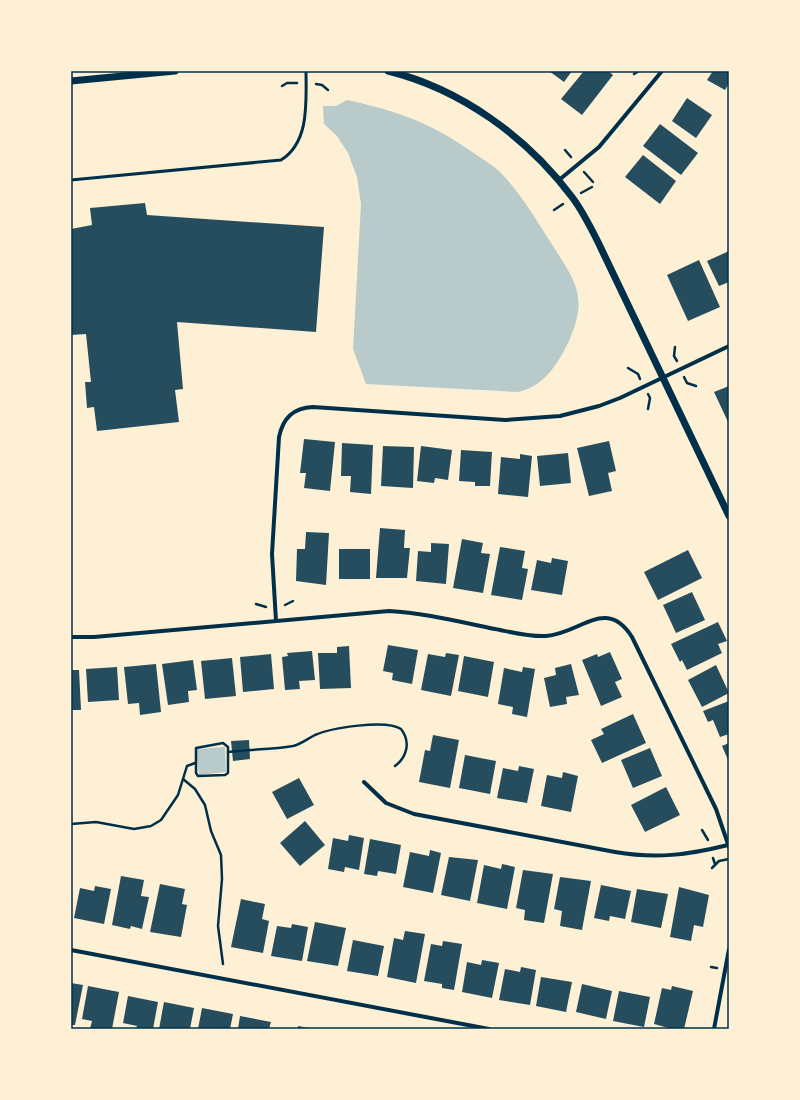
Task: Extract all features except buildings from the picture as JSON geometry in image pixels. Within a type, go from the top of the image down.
[{"type":"street","points":[[71,81],[123,74],[175,71]]},
{"type":"street","points":[[388,71],[440,90],[479,111],[516,138],[559,180],[573,198],[591,228],[729,516]]},
{"type":"street","points":[[559,180],[599,147],[662,71]]},
{"type":"street","points":[[276,620],[272,554],[279,437],[285,420],[290,414],[304,408],[313,407],[487,420],[542,419],[599,406],[729,346]]},
{"type":"street","points":[[71,637],[94,637],[389,611],[416,614],[524,634],[545,636],[566,632],[593,619],[612,618],[621,623],[632,637],[716,809],[729,846],[667,856],[633,855],[615,852],[414,814],[386,803],[364,782]]},
{"type":"street","points":[[714,1029],[729,949]]},
{"type":"street","points":[[71,950],[489,1029]]},
{"type":"lane","points":[[71,180],[281,160],[295,147],[302,129],[306,105],[306,71]]},
{"type":"path","points":[[634,74],[639,71]]},
{"type":"path","points":[[228,752],[294,746],[315,735],[372,723],[389,725],[402,729],[407,746],[405,757],[396,766]]},
{"type":"path","points":[[223,744],[227,746],[230,769],[225,775],[198,776],[195,762],[194,752],[197,747],[223,744]]},
{"type":"path","points":[[71,824],[96,822],[134,829],[151,826],[164,816],[178,795],[187,766],[195,762]]},
{"type":"path","points":[[183,779],[190,783],[202,800],[211,831],[221,855],[222,874],[218,926],[224,964]]},
{"type":"path","points":[[712,868],[719,861],[729,859]]},
{"type":"shaded area","points":[[347,100],[399,114],[429,126],[459,143],[499,171],[514,188],[533,215],[573,280],[577,290],[578,301],[578,313],[568,343],[549,374],[535,385],[518,392],[366,384],[353,349],[361,204],[357,177],[348,153],[337,136],[324,124],[323,106],[336,106]]},
{"type":"shaded area","points":[[225,747],[226,772],[199,775],[197,749]]}]
